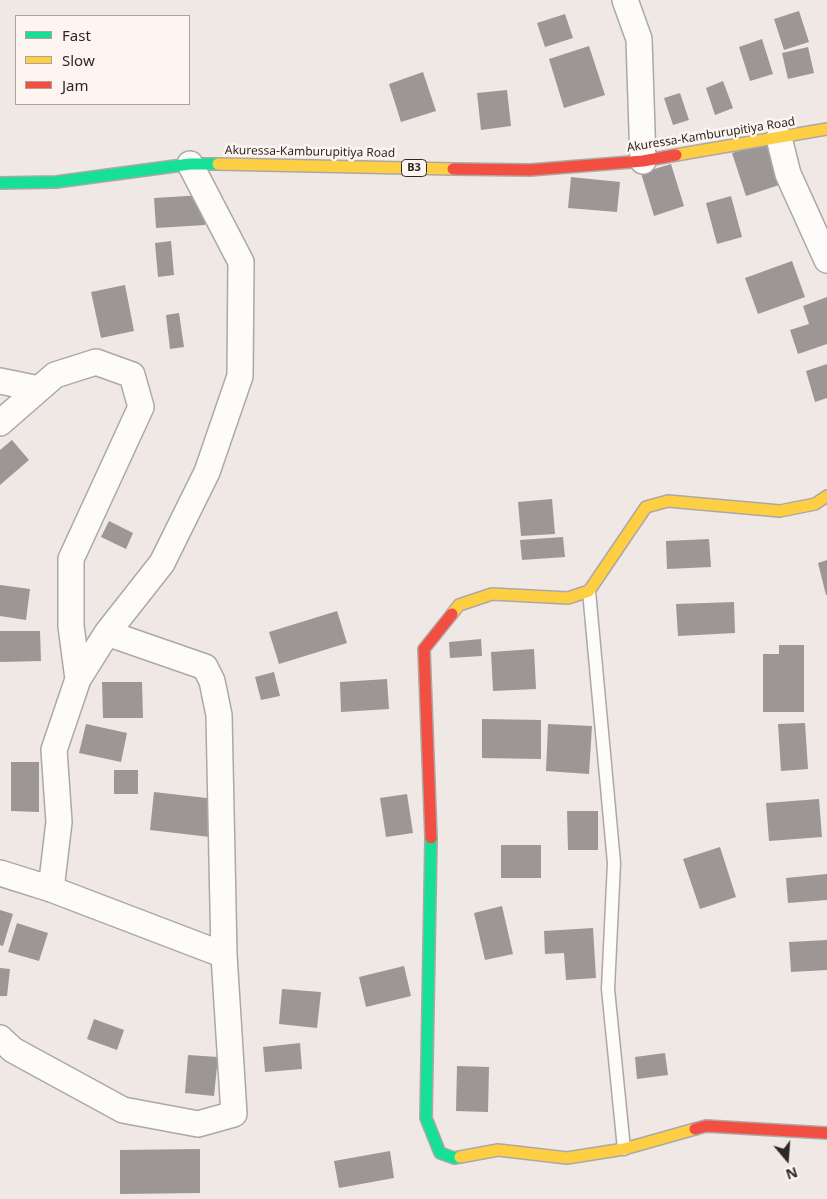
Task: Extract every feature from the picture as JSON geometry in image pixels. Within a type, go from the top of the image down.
[{"type":"street","points":[[625,0],[639,39],[643,161]]},
{"type":"street","name":"Akuressa-Kamburupitiya Road","points":[[0,183],[56,182],[190,164],[530,170],[643,161],[827,129]]},
{"type":"street","points":[[779,138],[788,174],[827,260]]},
{"type":"street","points":[[52,889],[59,822],[54,750],[78,679],[108,633],[162,564],[207,472],[240,376],[241,262],[190,164]]},
{"type":"street","points":[[0,423],[55,375],[96,362],[132,375],[141,407],[71,559],[70,626],[78,679]]},
{"type":"street","points":[[0,380],[39,389]]},
{"type":"street","points":[[827,496],[815,504],[780,511],[668,501],[646,507],[589,592],[568,598],[492,594],[459,605],[424,648],[431,832],[426,1118],[440,1153],[454,1158],[498,1150],[567,1158],[624,1149],[706,1126],[827,1133]]},
{"type":"street","points":[[0,1038],[13,1050],[123,1110],[198,1124],[234,1114],[224,955],[219,715],[212,681],[205,667],[108,633]]},
{"type":"street","points":[[0,873],[52,889],[224,955]]},
{"type":"lane","points":[[589,592],[614,863],[608,989],[624,1149]]},
{"type":"building","points":[[799,11],[809,42],[784,50],[774,19]]},
{"type":"building","points":[[565,14],[573,38],[545,47],[537,23]]},
{"type":"building","points":[[762,39],[773,74],[750,81],[739,47]]},
{"type":"building","points":[[589,46],[605,95],[564,108],[549,59]]},
{"type":"building","points":[[808,47],[814,73],[788,79],[782,53]]},
{"type":"building","points":[[423,72],[436,111],[401,122],[389,84]]},
{"type":"building","points":[[723,81],[733,108],[715,115],[706,88]]},
{"type":"building","points":[[507,90],[511,126],[481,130],[477,93]]},
{"type":"building","points":[[680,93],[689,120],[673,125],[664,98]]},
{"type":"building","points":[[768,142],[782,184],[746,196],[732,153]]},
{"type":"building","points":[[671,164],[684,206],[654,216],[641,173]]},
{"type":"building","points":[[571,177],[620,182],[617,212],[568,208]]},
{"type":"building","points":[[204,195],[205,225],[156,228],[154,198]]},
{"type":"building","points":[[731,196],[742,237],[717,244],[706,203]]},
{"type":"building","points":[[171,241],[174,275],[158,277],[155,243]]},
{"type":"building","points":[[792,261],[805,297],[758,314],[745,278]]},
{"type":"building","points":[[125,285],[134,331],[101,338],[91,292]]},
{"type":"building","points":[[827,297],[827,344],[798,354],[790,330],[809,324],[803,306]]},
{"type":"building","points":[[179,313],[184,347],[170,349],[166,315]]},
{"type":"building","points":[[827,364],[827,398],[815,402],[806,371]]},
{"type":"building","points":[[12,440],[29,460],[0,485],[0,450]]},
{"type":"building","points":[[552,499],[555,534],[521,536],[518,502]]},
{"type":"building","points":[[109,521],[133,533],[126,549],[101,537]]},
{"type":"building","points":[[563,537],[565,557],[522,560],[520,540]]},
{"type":"building","points":[[709,539],[711,567],[667,569],[666,541]]},
{"type":"building","points":[[827,560],[827,595],[826,595],[818,563]]},
{"type":"building","points":[[0,585],[30,589],[26,620],[0,616]]},
{"type":"building","points":[[734,602],[735,633],[678,636],[676,604]]},
{"type":"building","points":[[337,611],[347,643],[279,664],[269,632]]},
{"type":"building","points":[[0,631],[40,631],[41,661],[0,662]]},
{"type":"building","points":[[481,639],[482,656],[450,658],[449,642]]},
{"type":"building","points":[[779,645],[804,645],[804,712],[763,712],[763,654],[779,654]]},
{"type":"building","points":[[534,649],[536,689],[493,691],[491,652]]},
{"type":"building","points":[[274,672],[280,696],[261,700],[255,677]]},
{"type":"building","points":[[387,679],[389,709],[341,712],[340,682]]},
{"type":"building","points":[[102,682],[142,682],[143,718],[103,718]]},
{"type":"building","points":[[482,719],[541,720],[541,759],[482,758]]},
{"type":"building","points":[[805,723],[808,769],[781,771],[778,724]]},
{"type":"building","points":[[86,724],[127,733],[121,762],[79,753]]},
{"type":"building","points":[[548,724],[592,726],[589,774],[546,771]]},
{"type":"building","points":[[11,762],[39,762],[39,812],[11,811]]},
{"type":"building","points":[[114,770],[138,770],[138,794],[114,794]]},
{"type":"building","points":[[154,792],[215,799],[210,837],[150,830]]},
{"type":"building","points":[[407,794],[413,833],[386,837],[380,798]]},
{"type":"building","points":[[819,799],[822,837],[769,841],[766,803]]},
{"type":"building","points":[[567,811],[598,811],[598,850],[568,850]]},
{"type":"building","points":[[501,845],[541,845],[541,878],[501,878]]},
{"type":"building","points":[[720,847],[736,897],[700,909],[683,859]]},
{"type":"building","points":[[827,874],[827,900],[788,903],[786,878]]},
{"type":"building","points":[[502,906],[513,954],[485,960],[474,913]]},
{"type":"building","points":[[0,910],[13,914],[3,946],[0,945]]},
{"type":"building","points":[[17,923],[48,933],[39,961],[8,952]]},
{"type":"building","points":[[593,928],[596,978],[566,980],[564,953],[545,954],[544,931]]},
{"type":"building","points":[[827,940],[827,970],[791,972],[789,942]]},
{"type":"building","points":[[404,966],[411,996],[366,1007],[359,977]]},
{"type":"building","points":[[0,968],[10,969],[7,996],[0,996]]},
{"type":"building","points":[[282,989],[321,992],[317,1028],[279,1024]]},
{"type":"building","points":[[94,1019],[124,1030],[117,1050],[87,1039]]},
{"type":"building","points":[[300,1043],[302,1069],[265,1072],[263,1047]]},
{"type":"building","points":[[665,1053],[668,1075],[637,1079],[635,1057]]},
{"type":"building","points":[[188,1055],[218,1057],[214,1096],[185,1093]]},
{"type":"building","points":[[457,1066],[489,1067],[488,1112],[456,1111]]},
{"type":"building","points":[[200,1149],[200,1193],[120,1194],[120,1150]]},
{"type":"building","points":[[390,1151],[394,1178],[339,1188],[334,1161]]},
{"type":"traffic: fast","points":[[0,183],[56,182],[190,164],[218,164]]},
{"type":"traffic: fast","points":[[431,838],[426,1118],[440,1153],[454,1158],[460,1157]]},
{"type":"traffic: slow","points":[[676,155],[827,129]]},
{"type":"traffic: slow","points":[[218,164],[453,169]]},
{"type":"traffic: slow","points":[[452,614],[459,605],[492,594],[568,598],[589,591],[646,507],[668,501],[780,511],[815,504],[827,496]]},
{"type":"traffic: slow","points":[[460,1157],[498,1150],[567,1158],[624,1149],[695,1129]]},
{"type":"traffic: jam","points":[[453,169],[530,170],[643,161],[676,155]]},
{"type":"traffic: jam","points":[[431,838],[424,649],[452,614]]},
{"type":"traffic: jam","points":[[695,1129],[706,1126],[827,1133]]}]
